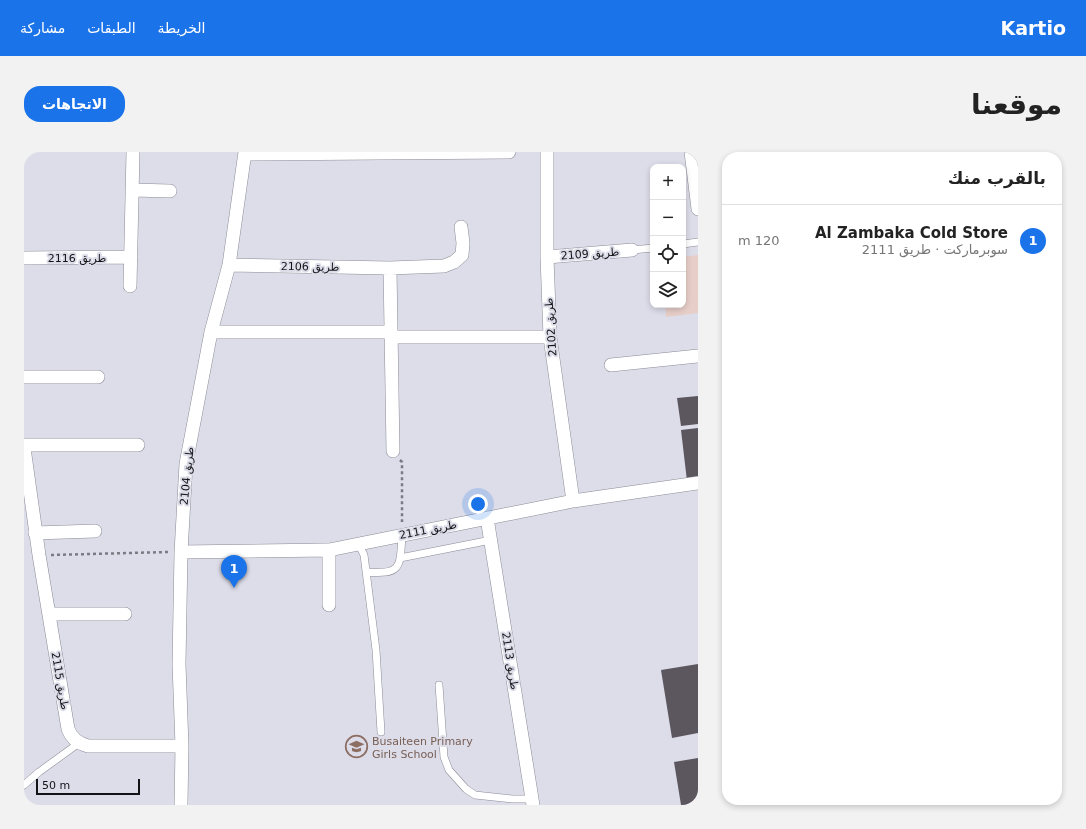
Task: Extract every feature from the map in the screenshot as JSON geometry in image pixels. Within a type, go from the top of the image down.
[{"type":"street","points":[[130,286],[133,152]]},
{"type":"street","points":[[245,153],[509,152]]},
{"type":"street","name":"طريق 2102","points":[[547,152],[547,257],[550,337],[573,501]]},
{"type":"street","points":[[691,152],[698,209]]},
{"type":"street","name":"طريق 2104","points":[[181,805],[181,552],[186,464],[211,332],[229,265],[245,153]]},
{"type":"street","points":[[132,190],[170,191]]},
{"type":"street","name":"طريق 2106","points":[[229,265],[390,268],[444,266],[454,262],[462,255],[463,244],[461,227]]},
{"type":"street","name":"طريق 2109","points":[[547,257],[632,250]]},
{"type":"street","name":"طريق 2116","points":[[24,258],[131,257]]},
{"type":"street","points":[[390,268],[393,451]]},
{"type":"street","points":[[211,332],[550,337]]},
{"type":"street","points":[[611,365],[698,356]]},
{"type":"street","points":[[24,377],[98,377]]},
{"type":"street","name":"طريق 2115","points":[[79,743],[73,738],[68,729],[38,555],[24,447],[138,445]]},
{"type":"street","name":"طريق 2111","points":[[181,552],[329,550],[573,501],[698,483]]},
{"type":"street","name":"طريق 2113","points":[[487,518],[533,802]]},
{"type":"street","points":[[35,533],[95,531]]},
{"type":"street","points":[[329,550],[329,605]]},
{"type":"street","points":[[49,614],[124,614]]},
{"type":"street","points":[[79,743],[88,746],[182,746]]},
{"type":"lane","points":[[686,244],[698,242]]},
{"type":"lane","points":[[632,250],[650,248]]},
{"type":"lane","points":[[366,572],[391,572],[398,566],[402,535]]},
{"type":"lane","points":[[400,558],[491,540]]},
{"type":"lane","points":[[359,545],[364,555],[376,650],[381,732]]},
{"type":"lane","points":[[439,685],[444,757],[449,770],[466,789],[475,795],[533,802]]},
{"type":"lane","points":[[24,785],[38,772],[79,743]]},
{"type":"path","points":[[393,451],[402,462],[402,535]]},
{"type":"path","points":[[38,555],[181,552]]},
{"type":"shaded area","points":[[698,255],[698,313],[666,317],[665,308],[686,308],[686,257]]},
{"type":"building","points":[[698,396],[698,424],[681,426],[677,398]]},
{"type":"building","points":[[698,428],[698,480],[687,481],[681,430]]},
{"type":"building","points":[[698,664],[698,733],[672,738],[661,670]]},
{"type":"building","points":[[698,758],[698,805],[681,805],[674,762]]},
{"type":"place","name":"Al Zambaka Cold Store","points":[[234,588]]},
{"type":"place","name":"Busaiteen Primary Girls School","points":[[356,747]]}]
